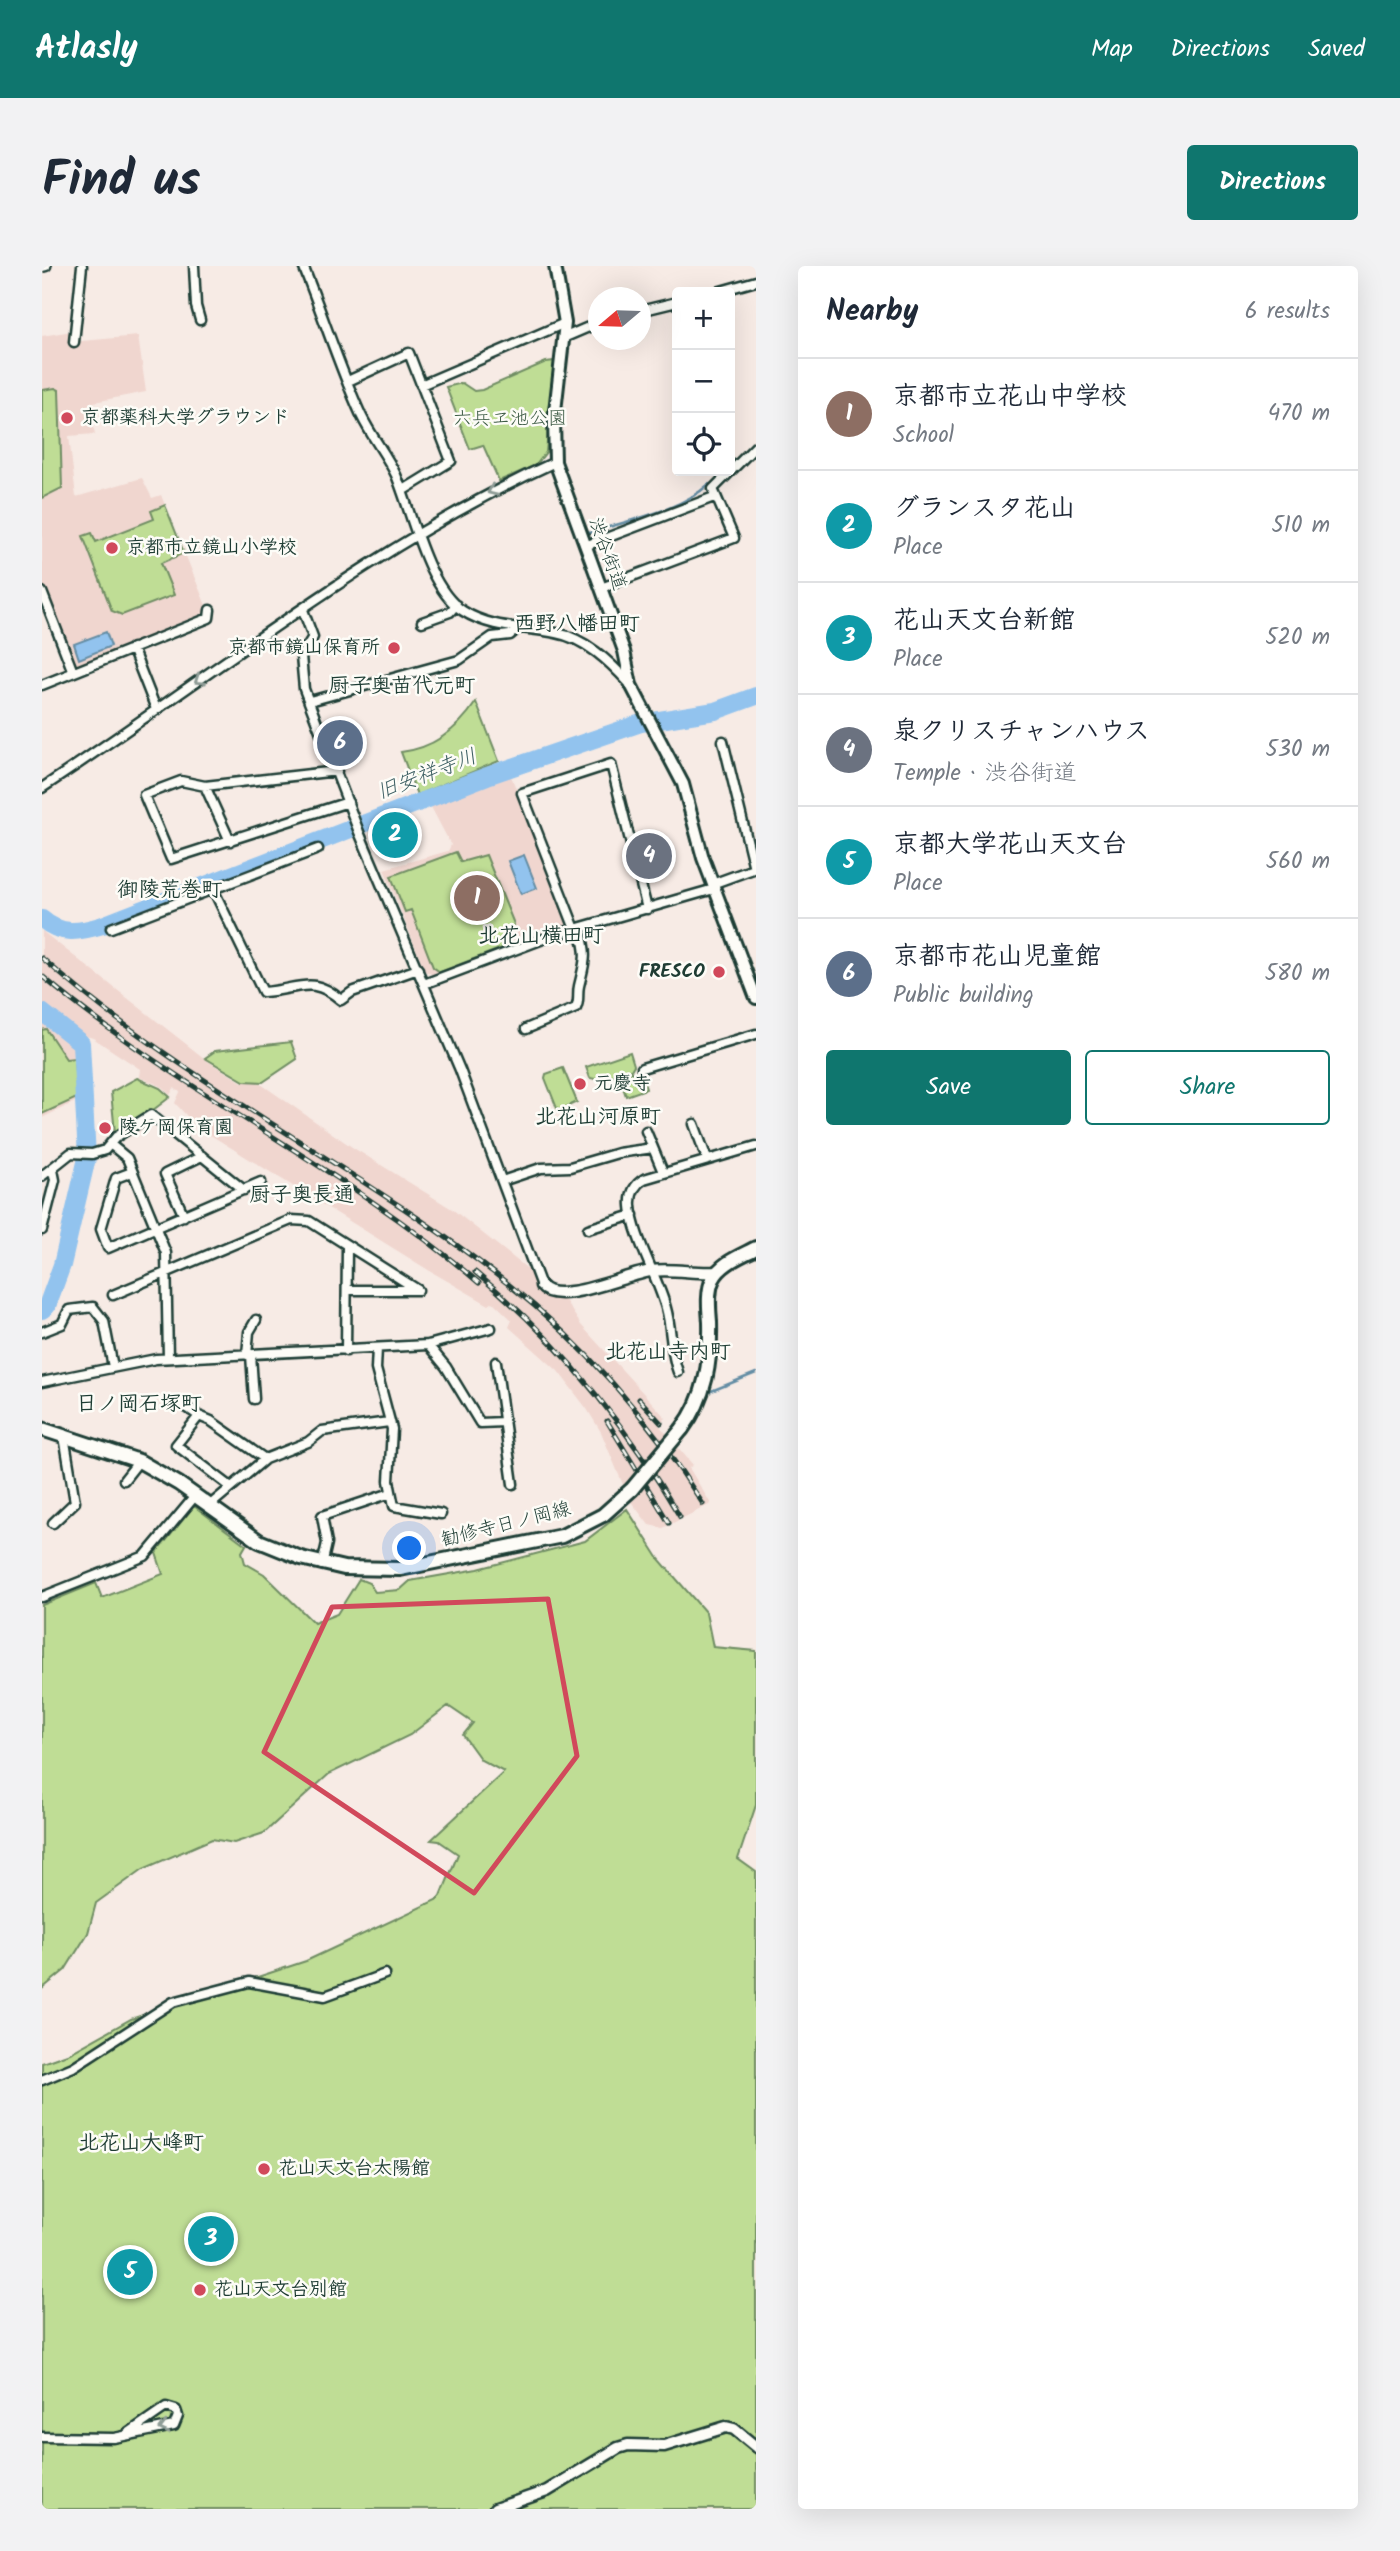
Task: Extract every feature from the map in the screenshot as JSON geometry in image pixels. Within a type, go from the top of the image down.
[{"type":"main road","name":"渋谷街道","points":[[555,266],[565,323],[554,420],[555,462],[624,651],[632,685],[683,784],[713,886],[756,998]]},
{"type":"main road","points":[[718,1272],[756,1248]]},
{"type":"main road","name":"勧修寺日ノ岡線","points":[[42,1429],[139,1461],[195,1495],[259,1541],[322,1565],[359,1570],[400,1569],[562,1536],[603,1515],[632,1489],[694,1412],[706,1378],[711,1351],[710,1289],[718,1272]]},
{"type":"street","points":[[74,342],[82,266]]},
{"type":"street","points":[[194,266],[196,306],[200,320]]},
{"type":"street","points":[[303,266],[368,429],[402,491],[416,532],[442,586],[456,605],[481,619],[517,629],[569,636],[592,648],[632,685]]},
{"type":"street","points":[[735,287],[756,281]]},
{"type":"street","points":[[651,308],[672,303]]},
{"type":"street","points":[[421,385],[565,323]]},
{"type":"street","points":[[563,338],[588,327]]},
{"type":"street","points":[[348,381],[408,353],[451,461],[402,491]]},
{"type":"street","points":[[601,588],[734,538],[714,497],[713,489],[756,446]]},
{"type":"street","points":[[42,788],[416,532],[487,493],[555,462]]},
{"type":"street","points":[[585,546],[714,497]]},
{"type":"street","points":[[42,592],[73,672]]},
{"type":"street","points":[[422,622],[450,612],[456,605]]},
{"type":"street","points":[[42,685],[209,618],[210,610]]},
{"type":"street","points":[[303,610],[313,638],[312,643],[302,653],[300,668],[310,701],[359,832],[418,969],[541,1286],[548,1292],[572,1293],[653,1270],[718,1272]]},
{"type":"street","points":[[310,701],[459,660],[492,637],[510,635],[517,629]]},
{"type":"street","points":[[132,648],[156,709]]},
{"type":"street","points":[[424,984],[577,929],[713,886],[755,868],[723,741]]},
{"type":"street","points":[[526,1029],[576,1009],[580,999],[578,989],[586,968],[586,949],[522,793],[611,764],[647,909]]},
{"type":"street","points":[[337,771],[205,786],[181,781],[144,795],[171,859],[348,802]]},
{"type":"street","points":[[205,786],[230,841]]},
{"type":"street","points":[[111,928],[214,891],[318,849]]},
{"type":"street","points":[[214,891],[263,992],[290,991],[313,983],[328,989],[341,1000],[352,992],[418,969]]},
{"type":"street","points":[[642,1068],[756,1034]]},
{"type":"street","points":[[42,1177],[53,1170],[62,1158],[80,1152],[92,1154],[105,1150],[151,1115],[244,1190]]},
{"type":"street","points":[[694,1124],[707,1159]]},
{"type":"street","points":[[646,1131],[663,1172]]},
{"type":"street","points":[[110,1144],[127,1158],[166,1253],[168,1358]]},
{"type":"street","points":[[678,1372],[673,1357],[667,1309],[633,1215],[632,1195],[636,1185],[663,1172],[756,1146]]},
{"type":"street","points":[[502,1181],[541,1168],[570,1167],[618,1153],[653,1147]]},
{"type":"street","points":[[184,1216],[165,1174],[202,1156]]},
{"type":"street","points":[[42,1230],[55,1180],[53,1170]]},
{"type":"street","points":[[132,1171],[116,1178],[101,1230],[108,1248],[261,1182]]},
{"type":"street","points":[[588,1229],[633,1215]]},
{"type":"street","points":[[113,1295],[291,1220],[309,1222],[418,1290],[347,1290]]},
{"type":"street","points":[[346,1351],[347,1247]]},
{"type":"street","points":[[42,1332],[62,1324],[69,1310],[93,1307],[104,1321],[113,1367]]},
{"type":"street","points":[[254,1399],[249,1332],[256,1320]]},
{"type":"street","points":[[42,1382],[168,1358],[428,1345],[491,1328]]},
{"type":"street","points":[[428,1345],[446,1367],[480,1423],[504,1422]]},
{"type":"street","points":[[377,1348],[376,1369],[392,1429],[391,1493],[394,1506],[441,1514]]},
{"type":"street","points":[[496,1362],[513,1484]]},
{"type":"street","points":[[180,1402],[265,1459]]},
{"type":"street","points":[[199,1416],[176,1445],[231,1488]]},
{"type":"street","points":[[209,1506],[265,1459],[308,1442],[322,1431],[389,1422]]},
{"type":"street","points":[[53,1523],[75,1502],[64,1436]]},
{"type":"street","points":[[124,1479],[139,1461]]},
{"type":"street","points":[[322,1565],[327,1543],[322,1516],[391,1493]]},
{"type":"street","points":[[42,1597],[145,1556],[195,1495]]},
{"type":"street","points":[[42,2080],[73,2067],[173,2002],[249,1982],[325,1996],[385,1974]]},
{"type":"street","points":[[42,2437],[91,2440],[127,2434],[174,2426],[178,2416],[176,2410],[166,2407],[127,2434]]},
{"type":"street","points":[[495,2509],[547,2491],[604,2454],[628,2445],[664,2446],[726,2427],[734,2429],[756,2447]]},
{"type":"highlighted area","points":[[548,1599],[577,1756],[474,1893],[264,1752],[332,1607]]},
{"type":"shaded area","name":"京都市立鏡山小学校","points":[[72,331],[71,342],[138,336],[146,392],[89,403],[95,434],[69,436],[76,497],[142,478],[152,498],[161,495],[209,613],[78,666],[74,665],[42,585],[42,336]]},
{"type":"shaded area","points":[[511,776],[569,924],[436,976],[425,971],[384,869],[448,851],[451,845],[430,805]]},
{"type":"shaded area","points":[[42,931],[209,1062],[242,1082],[258,1082],[352,1147],[452,1209],[563,1297],[581,1325],[666,1418],[659,1425],[693,1465],[689,1468],[711,1504],[663,1528],[649,1525],[629,1499],[601,1432],[587,1409],[558,1371],[509,1327],[512,1320],[493,1302],[489,1305],[430,1271],[196,1126],[175,1103],[180,1092],[174,1088],[170,1095],[161,1086],[139,1077],[140,1069],[93,1038],[75,1033],[42,1008]]},
{"type":"shaded area","points":[[42,1015],[78,1042],[79,1100],[42,1118]]},
{"type":"green space","name":"六兵ヱ池公園","points":[[555,361],[546,452],[536,465],[499,481],[483,445],[470,449],[446,387],[462,383],[474,391],[482,390],[546,362]]},
{"type":"green space","points":[[42,390],[59,390],[62,488],[42,498]]},
{"type":"green space","points":[[165,505],[184,553],[161,563],[174,595],[122,615],[112,611],[83,536],[92,533],[96,542],[154,519],[151,511]]},
{"type":"green space","points":[[476,702],[499,761],[417,795],[401,752],[425,746],[444,736]]},
{"type":"green space","points":[[456,852],[461,862],[486,855],[514,924],[505,947],[440,972],[433,967],[411,910],[405,912],[391,876]]},
{"type":"green space","points":[[46,1029],[66,1059],[74,1058],[77,1098],[42,1114],[42,1030]]},
{"type":"green space","points":[[291,1042],[297,1059],[263,1082],[244,1081],[205,1058],[215,1051]]},
{"type":"green space","points":[[630,1052],[634,1065],[631,1070],[600,1080],[590,1078],[586,1067]]},
{"type":"green space","points":[[563,1068],[577,1102],[558,1111],[545,1078],[546,1074]]},
{"type":"green space","points":[[632,1072],[634,1076],[641,1073],[646,1089],[626,1096],[619,1076]]},
{"type":"green space","points":[[137,1078],[160,1088],[170,1097],[135,1124],[115,1133],[111,1092]]},
{"type":"green space","points":[[194,1506],[246,1545],[242,1552],[245,1563],[264,1574],[314,1623],[337,1614],[359,1579],[369,1583],[375,1592],[400,1590],[410,1581],[478,1569],[585,1541],[627,1509],[659,1559],[706,1613],[713,1647],[756,1651],[756,1805],[738,1859],[756,1872],[756,2509],[42,2509],[42,2063],[70,2053],[131,2019],[306,1961],[436,1900],[441,1896],[458,1854],[439,1841],[431,1840],[504,1772],[481,1760],[463,1735],[473,1723],[448,1706],[410,1735],[329,1774],[264,1833],[234,1843],[212,1839],[143,1869],[96,1903],[88,1933],[65,1970],[42,1989],[42,1605],[96,1583],[102,1598],[163,1574],[156,1553]]},
{"type":"water","points":[[106,632],[111,646],[79,659],[74,644]]},
{"type":"water","points":[[524,855],[537,888],[521,894],[508,861]]},
{"type":"waterway","points":[[589,533],[683,502],[709,484]]},
{"type":"waterway","name":"旧安祥寺川","points":[[42,919],[56,928],[71,931],[103,925],[487,776],[641,723],[715,711],[756,696]]},
{"type":"waterway","points":[[42,1012],[81,1043],[87,1158],[62,1265],[47,1306],[42,1310]]},
{"type":"waterway","points":[[704,1394],[756,1373]]},
{"type":"railway","points":[[42,958],[154,1045],[392,1201],[507,1283],[563,1332],[614,1385],[661,1443],[703,1504]]},
{"type":"railway","points":[[42,976],[94,1018],[149,1056],[373,1202],[479,1283]]},
{"type":"railway","points":[[475,1272],[535,1327],[589,1386],[637,1449],[680,1517]]},
{"type":"railway","points":[[639,1399],[661,1423]]},
{"type":"railway","points":[[607,1421],[669,1523]]},
{"type":"place","name":"京都薬科大学グラウンド","points":[[67,418]]},
{"type":"place","name":"京都市立鏡山小学校","points":[[112,548]]},
{"type":"place","name":"京都市鏡山保育所","points":[[394,648]]},
{"type":"place","name":"京都市花山児童館","points":[[340,743]]},
{"type":"place","name":"グランスタ花山","points":[[395,835]]},
{"type":"place","name":"泉クリスチャンハウス","points":[[649,856]]},
{"type":"place","name":"京都市立花山中学校","points":[[477,898]]},
{"type":"place","name":"FRESCO","points":[[719,972]]},
{"type":"place","name":"元慶寺","points":[[580,1084]]},
{"type":"place","name":"陵ケ岡保育園","points":[[105,1128]]},
{"type":"place","name":"花山天文台太陽館","points":[[264,2169]]},
{"type":"place","name":"花山天文台新館","points":[[211,2239]]},
{"type":"place","name":"京都大学花山天文台","points":[[130,2272]]},
{"type":"place","name":"花山天文台別館","points":[[200,2290]]},
{"type":"district","name":"西野八幡田町","points":[[577,624]]},
{"type":"district","name":"厨子奥苗代元町","points":[[402,686]]},
{"type":"district","name":"御陵荒巻町","points":[[170,890]]},
{"type":"district","name":"北花山横田町","points":[[541,936]]},
{"type":"district","name":"北花山河原町","points":[[598,1117]]},
{"type":"district","name":"厨子奥長通","points":[[302,1195]]},
{"type":"district","name":"北花山寺内町","points":[[668,1352]]},
{"type":"district","name":"日ノ岡石塚町","points":[[139,1404]]},
{"type":"district","name":"北花山大峰町","points":[[141,2143]]}]
